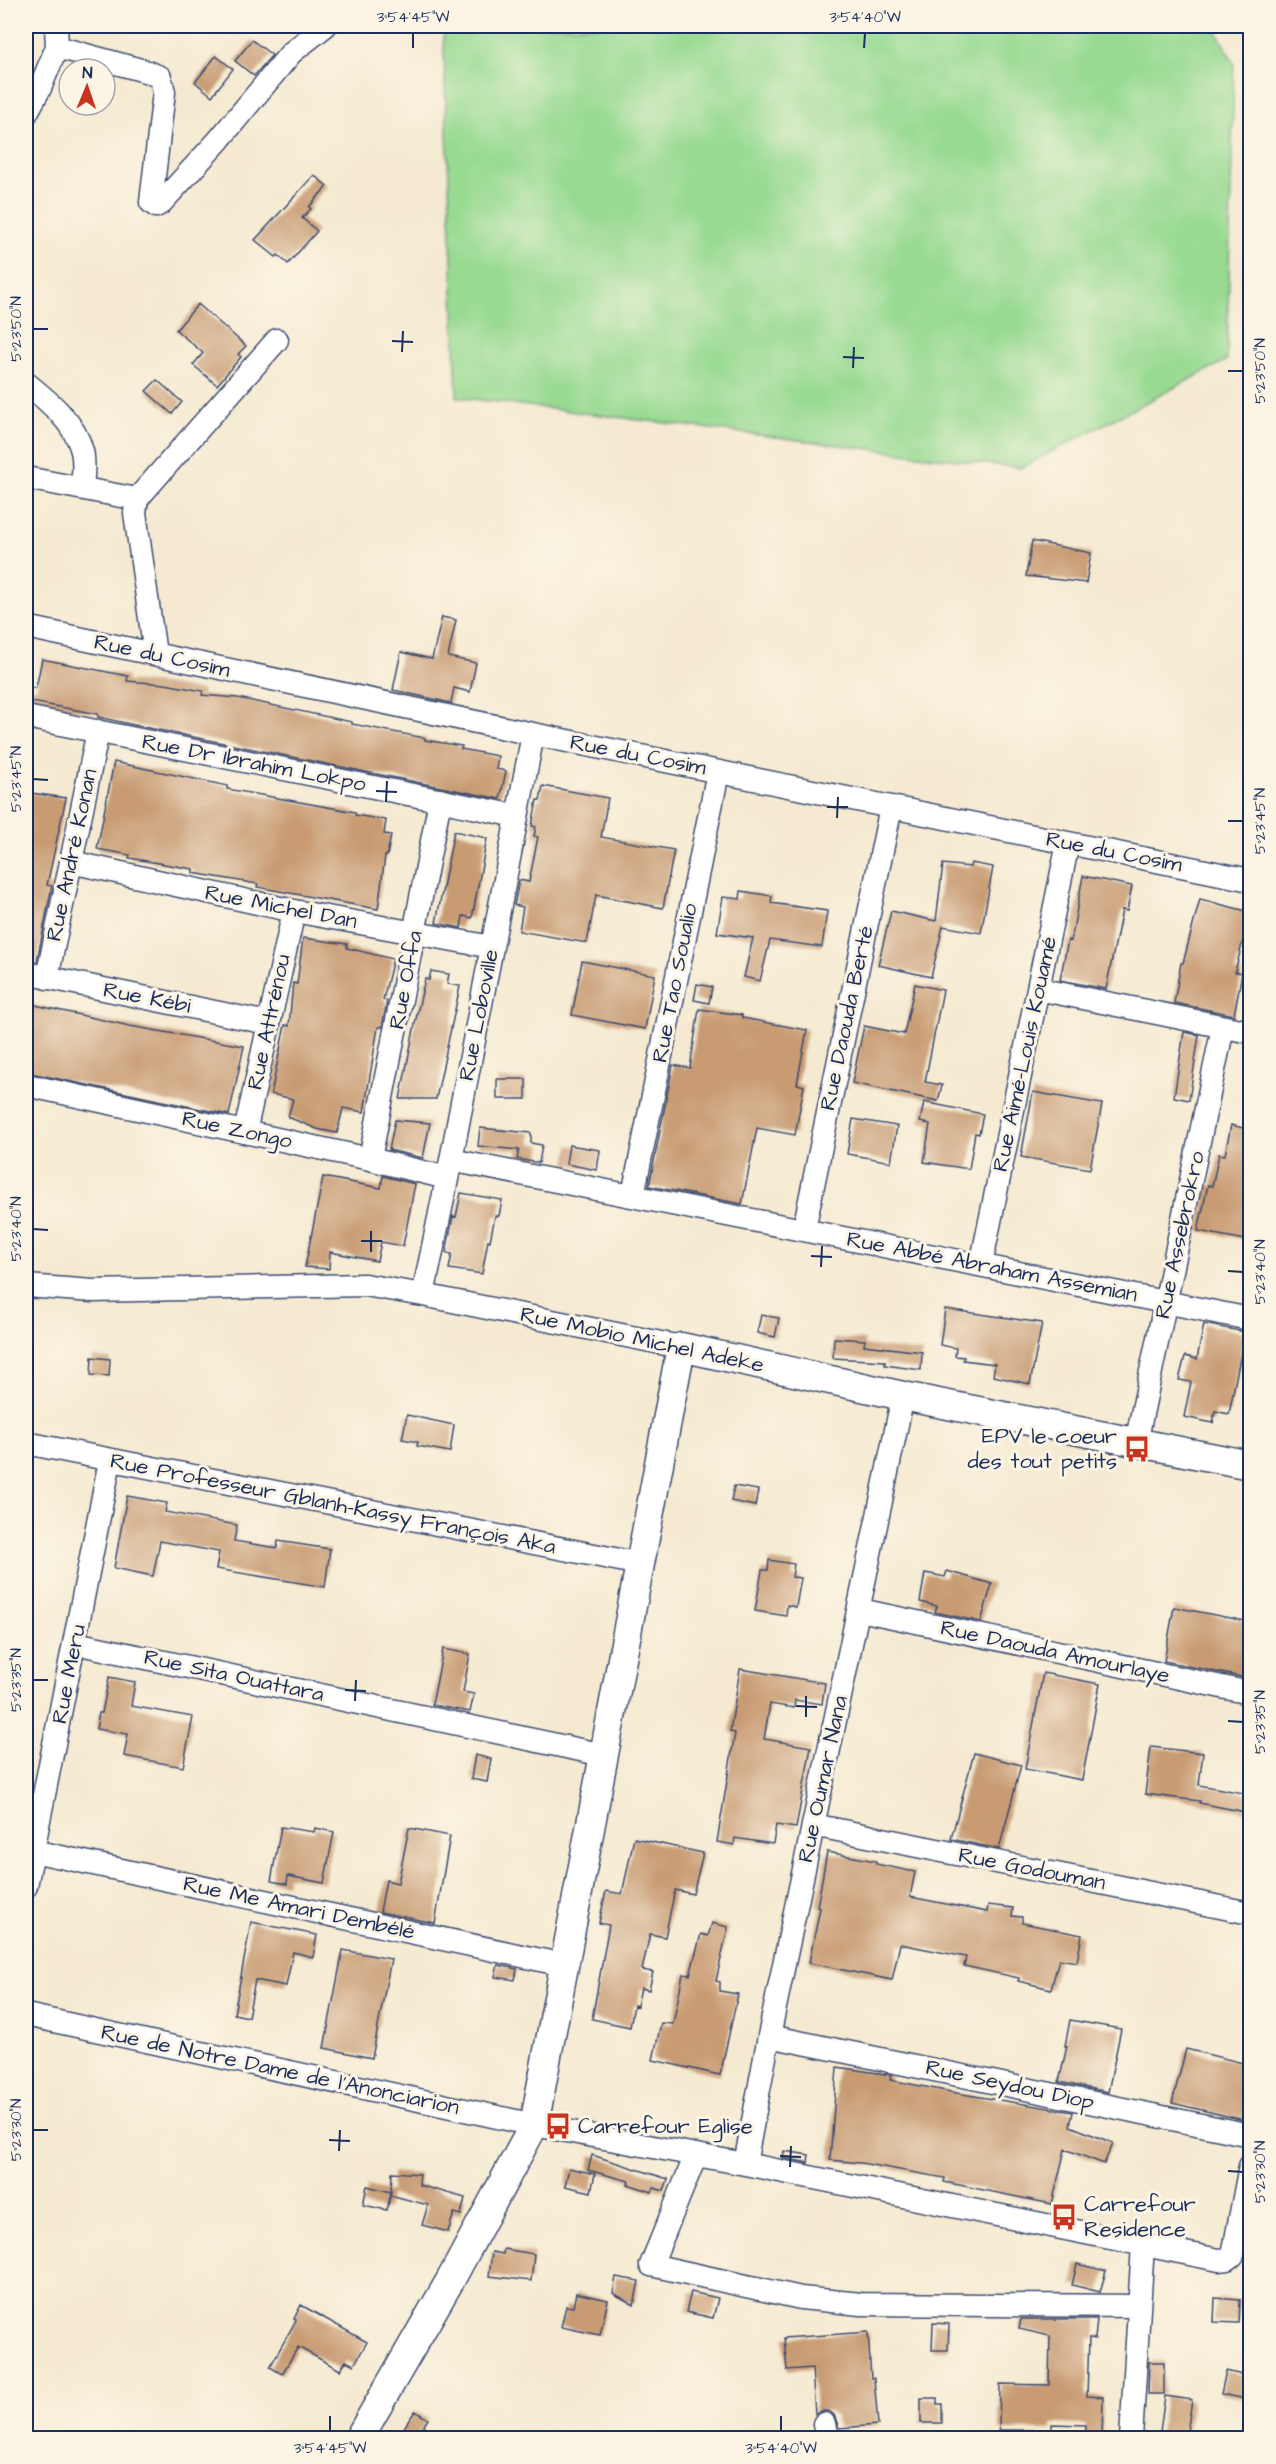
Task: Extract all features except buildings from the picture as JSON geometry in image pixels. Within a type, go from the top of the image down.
[{"type":"street","points":[[26,114],[40,88],[57,36],[160,77],[164,92],[151,202],[156,206],[218,141],[291,53],[324,26]]},
{"type":"street","points":[[155,654],[135,513],[137,500],[277,340]]},
{"type":"street","points":[[26,383],[48,401],[71,428],[82,450],[82,488]]},
{"type":"street","points":[[26,478],[137,500]]},
{"type":"street","name":"Rue du Cosim","points":[[26,627],[533,734],[1251,880]]},
{"type":"street","name":"Rue Dr Ibrahim Lokpo","points":[[26,717],[517,816]]},
{"type":"street","name":"Rue André Konan","points":[[36,976],[71,862],[98,731]]},
{"type":"street","name":"Rue Loboville","points":[[423,1295],[533,734]]},
{"type":"street","name":"Rue Tao Soualio","points":[[633,1195],[718,772]]},
{"type":"street","name":"Rue Offa","points":[[370,1160],[440,800]]},
{"type":"street","name":"Rue Daouda Berté","points":[[804,1229],[891,807]]},
{"type":"street","name":"Rue Aimé-Louis Kouamé","points":[[981,1265],[1068,843]]},
{"type":"street","name":"Rue Michel Dan","points":[[71,862],[294,911],[492,947]]},
{"type":"street","name":"Rue Attrénou","points":[[245,1132],[294,911]]},
{"type":"street","name":"Rue Kébi","points":[[36,976],[268,1023]]},
{"type":"street","points":[[1038,989],[1251,1032]]},
{"type":"street","name":"Rue Assebrokro","points":[[1136,1443],[1223,1027]]},
{"type":"street","name":"Rue Zongo","points":[[26,1085],[370,1160],[449,1169]]},
{"type":"street","name":"Rue Abbé Abraham Assemian","points":[[449,1169],[633,1195],[1251,1319]]},
{"type":"street","name":"Rue Mobio Michel Adeke","points":[[26,1286],[93,1291],[365,1285],[681,1347],[903,1396],[1251,1465]]},
{"type":"street","points":[[359,2439],[534,2125],[681,1347]]},
{"type":"street","name":"Rue Oumar Nana","points":[[745,2164],[769,2036],[903,1396]]},
{"type":"street","name":"Rue Professeur Gblanh-Kassy François Aka","points":[[26,1443],[640,1564]]},
{"type":"street","name":"Rue Meru","points":[[26,1886],[110,1461]]},
{"type":"street","name":"Rue Daouda Amourlaye","points":[[860,1610],[1251,1694]]},
{"type":"street","name":"Rue Sita Ouattara","points":[[75,1643],[604,1755]]},
{"type":"street","name":"Rue Godouman","points":[[813,1825],[1251,1913]]},
{"type":"street","name":"Rue Me Amari Dembélé","points":[[33,1851],[564,1965]]},
{"type":"street","name":"Rue de Notre Dame de l'Anonciarion","points":[[26,2015],[534,2125],[745,2164],[1219,2260],[1228,2259],[1233,2254],[1251,2166]]},
{"type":"street","name":"Rue Seydou Diop","points":[[769,2036],[1251,2134]]},
{"type":"street","points":[[696,2155],[651,2265],[801,2298],[861,2304],[1139,2306]]},
{"type":"street","points":[[1131,2439],[1143,2245]]},
{"type":"green space","points":[[443,26],[1214,26],[1234,64],[1227,360],[1021,468],[457,397]]},
{"type":"place","name":"EPV le coeur des tout petits","points":[[1137,1449]]},
{"type":"place","name":"Carrefour Eglise","points":[[558,2126]]},
{"type":"place","name":"Carrefour Residence","points":[[1064,2217]]}]
